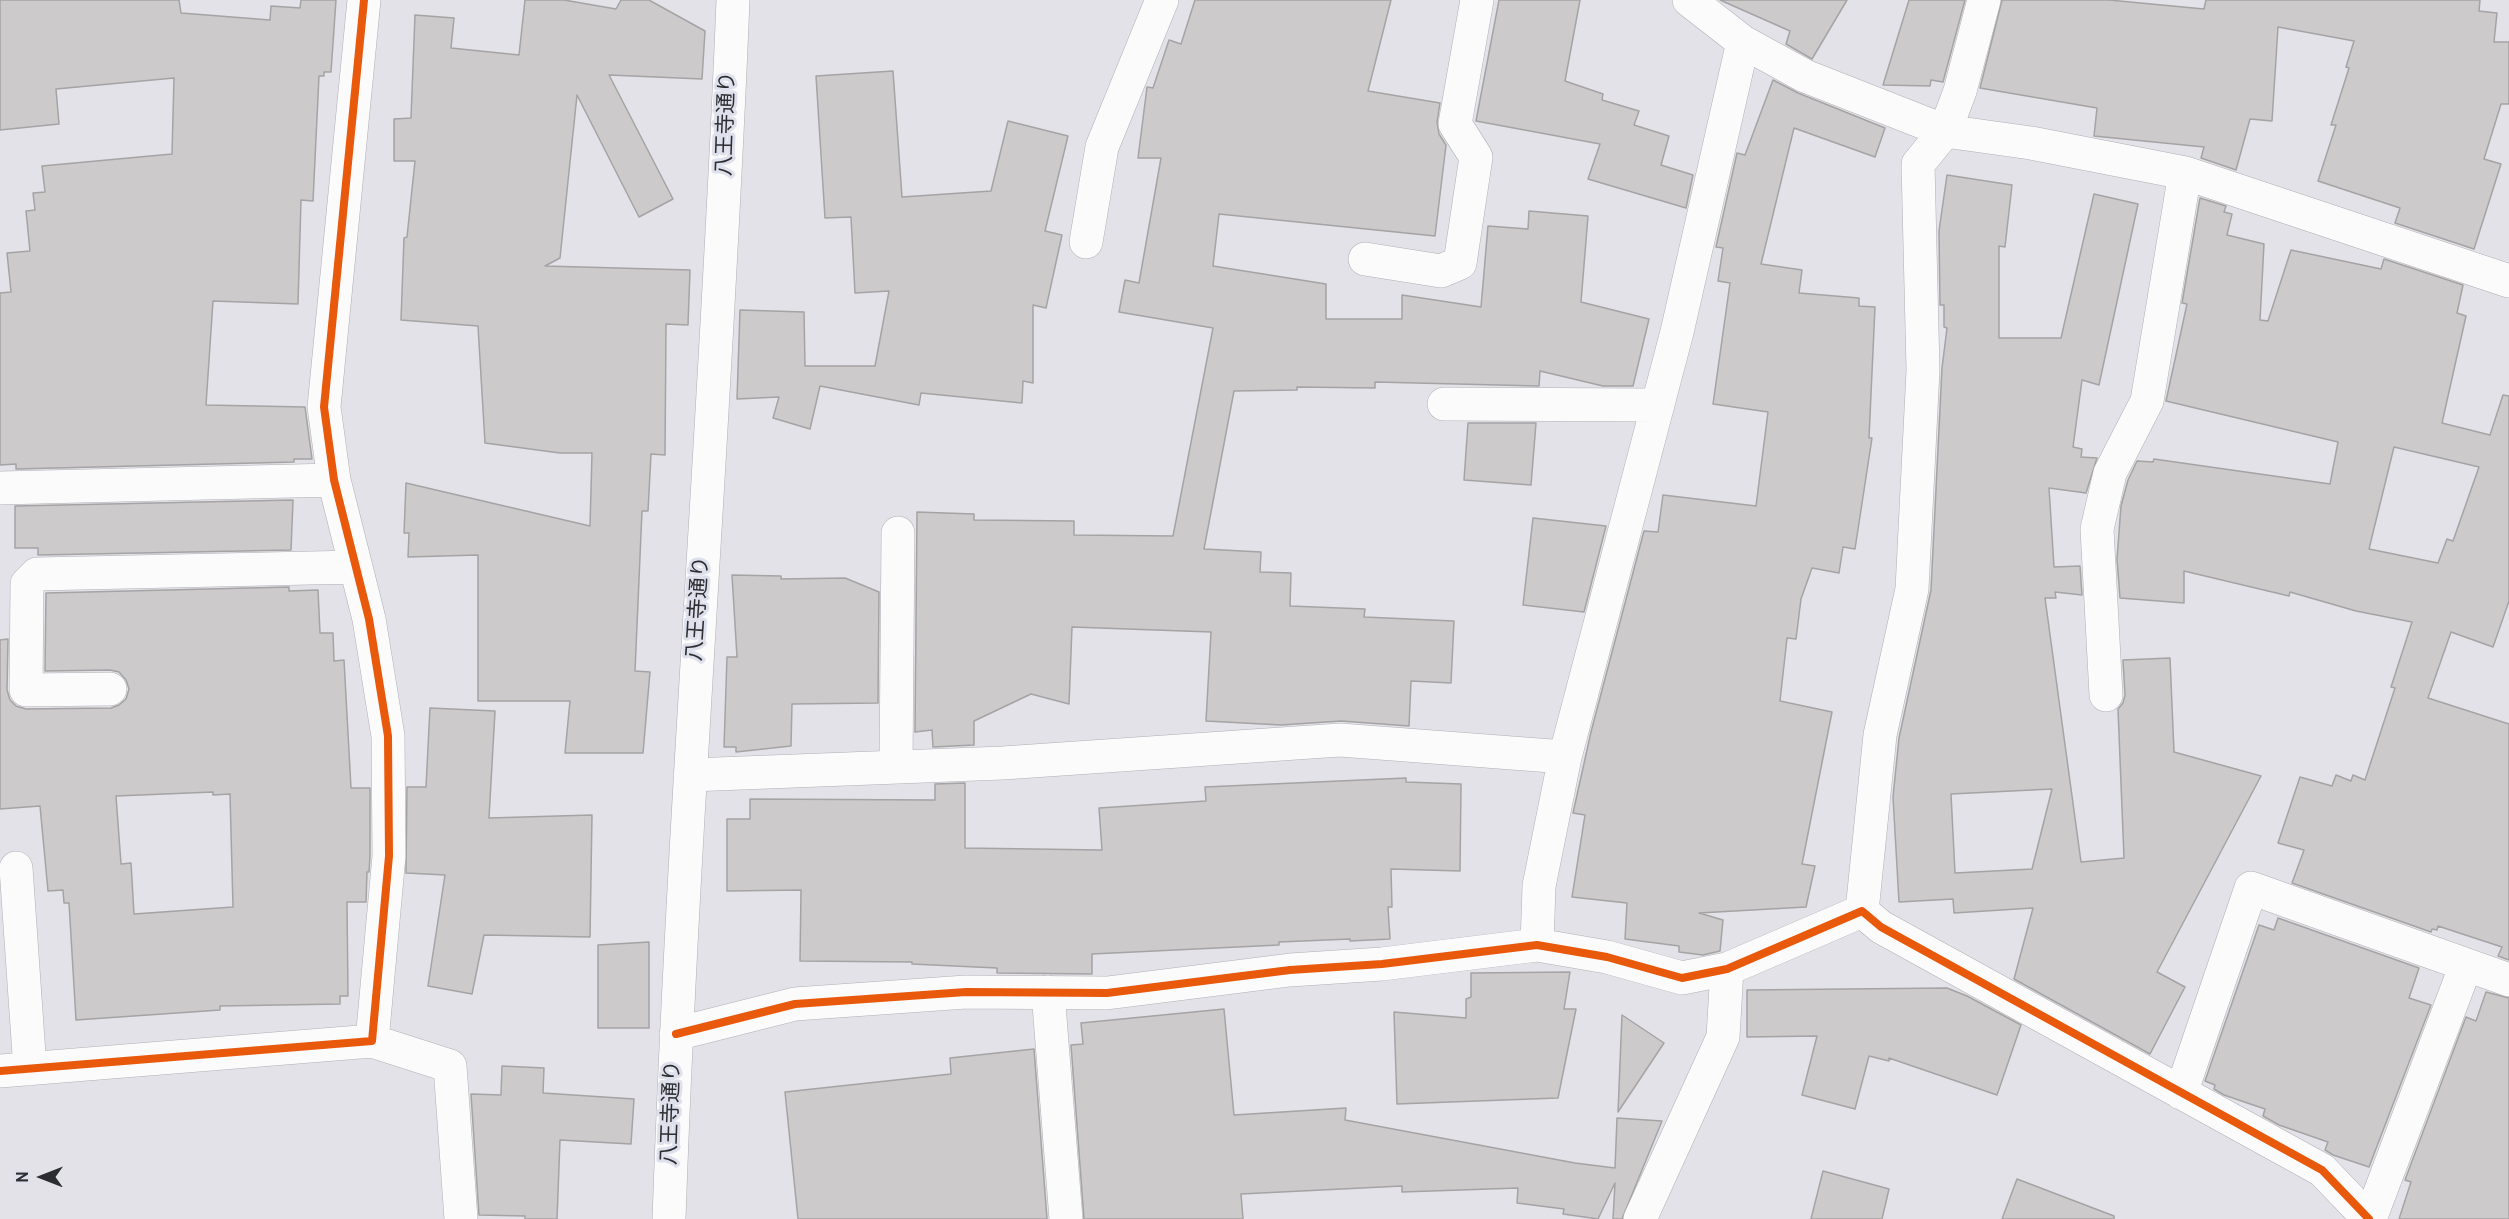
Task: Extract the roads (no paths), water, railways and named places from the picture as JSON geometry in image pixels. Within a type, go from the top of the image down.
[{"type":"street","points":[[364,0],[324,407],[334,480],[369,619],[388,736],[389,856],[372,1041]]},
{"type":"street","name":"八王寺通り","points":[[669,1219],[675,1034],[724,223],[733,0]]},
{"type":"street","points":[[1086,242],[1102,147],[1162,0]]},
{"type":"street","points":[[1365,259],[1442,271],[1460,263],[1476,157],[1455,124],[1477,0]]},
{"type":"street","points":[[1689,0],[1743,42],[1805,76],[1946,131],[2031,143],[2185,173],[2509,281]]},
{"type":"street","points":[[1862,911],[1880,735],[1912,589],[1923,370],[1918,164],[1946,131],[1960,91],[1984,0]]},
{"type":"street","points":[[1537,945],[1539,886],[1565,757],[1677,332],[1743,42]]},
{"type":"street","points":[[2106,694],[2097,529],[2110,473],[2147,401],[2185,173]]},
{"type":"street","points":[[1444,404],[1658,405]]},
{"type":"street","points":[[0,488],[334,480]]},
{"type":"street","points":[[896,767],[898,533]]},
{"type":"street","points":[[110,689],[26,690],[27,584],[37,574],[356,567]]},
{"type":"street","points":[[690,776],[1133,756],[1340,740],[1565,757]]},
{"type":"street","points":[[16,868],[15,1070],[372,1041],[450,1066],[461,1219]]},
{"type":"street","points":[[2181,1093],[2251,888],[2509,981]]},
{"type":"street","points":[[675,1034],[795,1004],[966,992],[1107,993],[1290,970],[1382,964],[1537,945],[1607,957],[1682,978],[1727,969],[1862,911]]},
{"type":"street","points":[[1862,911],[1881,927],[2322,1170],[2370,1219],[2466,965]]},
{"type":"street","points":[[1640,1219],[1723,1038],[1727,969]]},
{"type":"street","points":[[1048,992],[1066,1219]]}]
